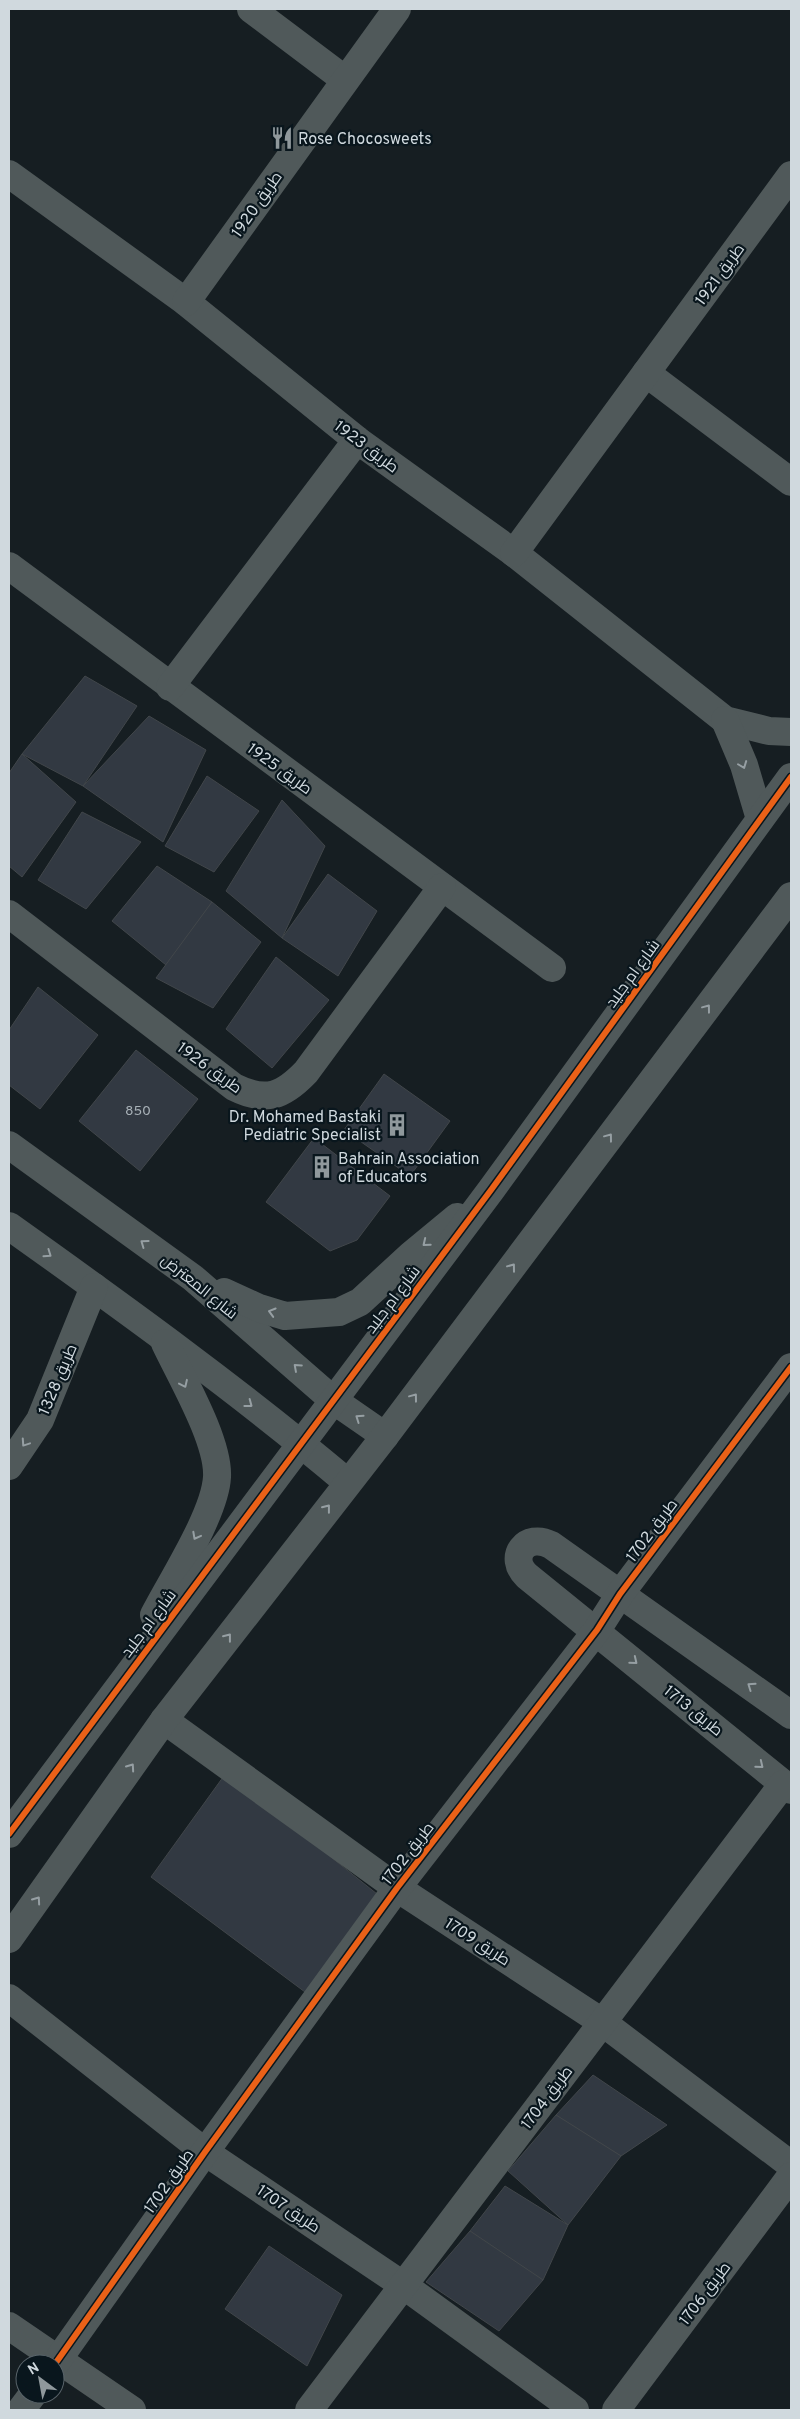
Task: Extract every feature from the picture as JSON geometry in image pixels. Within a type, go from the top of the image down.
[{"type":"street","points":[[250,9],[344,79]]},
{"type":"street","name":"طريق 1920","points":[[186,302],[344,79],[397,9]]},
{"type":"street","name":"طريق 1923","points":[[9,174],[186,302],[357,440],[514,553],[725,720],[769,731],[791,732]]},
{"type":"street","name":"طريق 1921","points":[[514,553],[791,175]]},
{"type":"street","points":[[646,373],[791,482]]},
{"type":"street","points":[[170,687],[357,440]]},
{"type":"street","name":"طريق 1925","points":[[9,566],[552,968]]},
{"type":"street","name":"طريق 1923","points":[[725,720],[744,765],[760,818]]},
{"type":"street","name":"شارع ام جليد","points":[[9,1834],[491,1190],[791,777]]},
{"type":"street","name":"طريق 1926","points":[[9,914],[234,1087],[249,1095],[265,1096],[282,1093],[306,1072],[442,887]]},
{"type":"street","points":[[9,1940],[164,1720],[347,1482],[385,1436],[791,896]]},
{"type":"street","name":"شارع المعترض","points":[[9,1145],[194,1278],[333,1400],[385,1436]]},
{"type":"street","points":[[194,1278],[259,1308],[285,1316],[339,1312],[360,1302],[411,1255],[491,1190]]},
{"type":"street","points":[[9,1226],[94,1286],[300,1443],[347,1482]]},
{"type":"street","name":"طريق 1328","points":[[9,1466],[40,1420],[94,1286]]},
{"type":"street","points":[[116,1689],[210,1508],[217,1477],[214,1450],[164,1340]]},
{"type":"street","name":"طريق 1702","points":[[62,2354],[205,2152],[397,1888],[597,1630],[620,1594],[791,1366]]},
{"type":"street","name":"طريق 1713","points":[[620,1594],[542,1541],[533,1541],[525,1544],[520,1552],[518,1561],[521,1570],[597,1630],[787,1787]]},
{"type":"street","points":[[620,1594],[791,1715]]},
{"type":"street","name":"طريق 1709","points":[[164,1720],[397,1888],[602,2022],[791,2165]]},
{"type":"street","name":"طريق 1704","points":[[309,2410],[602,2022],[787,1787]]},
{"type":"street","name":"طريق 1707","points":[[9,1998],[205,2152],[404,2284],[575,2410]]},
{"type":"street","name":"طريق 1706","points":[[616,2410],[791,2176]]},
{"type":"street","points":[[9,2326],[46,2354]]},
{"type":"street","points":[[65,2368],[132,2410]]},
{"type":"building","points":[[85,676],[137,706],[83,786],[22,754]]},
{"type":"building","points":[[149,716],[206,750],[163,842],[83,786]]},
{"type":"building","points":[[22,754],[76,802],[22,877],[9,866],[9,773]]},
{"type":"building","points":[[207,776],[259,811],[214,872],[165,846]]},
{"type":"building","points":[[282,800],[325,846],[282,938],[226,891]]},
{"type":"building","points":[[82,812],[141,842],[86,909],[38,880]]},
{"type":"building","points":[[157,866],[212,902],[166,965],[112,921]]},
{"type":"building","points":[[328,874],[377,911],[338,976],[282,938]]},
{"type":"building","points":[[212,902],[261,942],[213,1008],[156,978]]},
{"type":"building","points":[[276,957],[329,1000],[272,1068],[226,1029]]},
{"type":"building","points":[[38,987],[98,1035],[40,1109],[9,1085],[9,1030]]},
{"type":"building","points":[[136,1050],[198,1099],[140,1171],[79,1121]]},
{"type":"building","name":"Dr. Mohamed Bastaki Pediatric Specialist","points":[[384,1074],[450,1121],[410,1176],[344,1130]]},
{"type":"building","name":"Bahrain Association of Educators","points":[[314,1138],[390,1196],[357,1240],[330,1251],[266,1202]]},
{"type":"building","points":[[226,1773],[377,1894],[305,1992],[151,1877]]},
{"type":"building","points":[[593,2075],[667,2125],[621,2156],[556,2115]]},
{"type":"building","points":[[556,2115],[621,2156],[568,2225],[508,2171]]},
{"type":"building","points":[[505,2186],[568,2225],[543,2280],[470,2231]]},
{"type":"building","points":[[470,2231],[543,2280],[499,2331],[426,2282]]},
{"type":"building","points":[[269,2246],[342,2295],[307,2366],[225,2309]]},
{"type":"cycle path","points":[[9,1834],[491,1190],[791,777]]},
{"type":"cycle path","points":[[62,2354],[205,2152],[397,1888],[597,1630],[620,1594],[791,1367]]},
{"type":"place","name":"Rose Chocosweets","points":[[282,138]]},
{"type":"place","name":"Dr. Mohamed Bastaki Pediatric Specialist","points":[[397,1125]]},
{"type":"place","name":"Bahrain Association of Educators","points":[[322,1167]]}]
